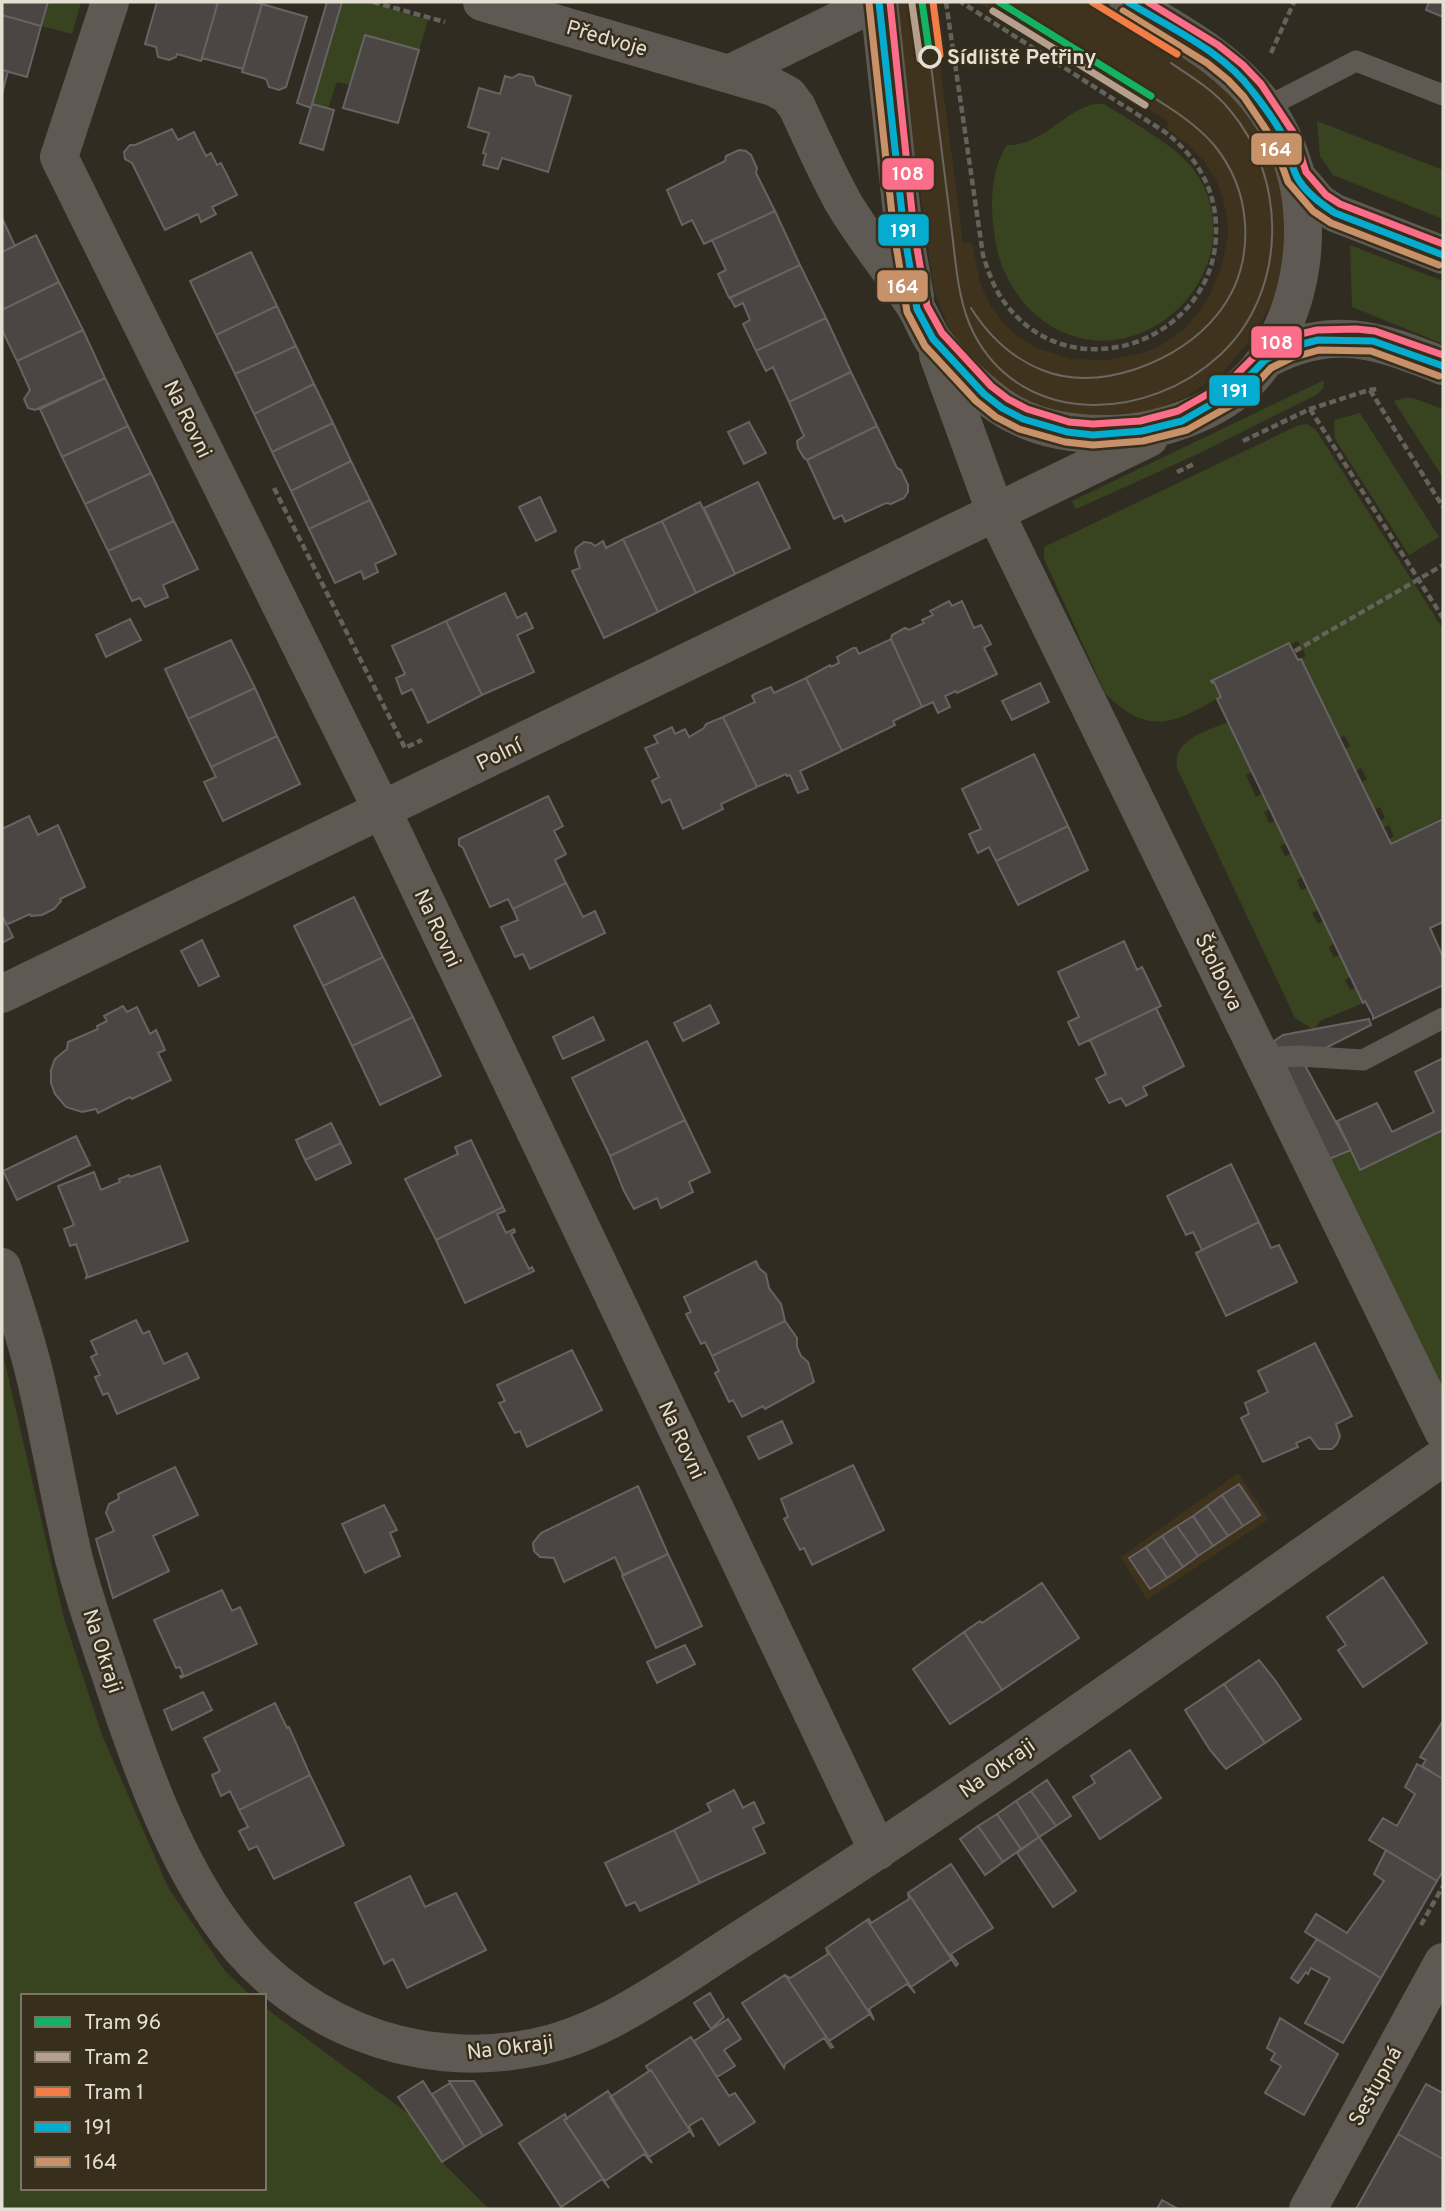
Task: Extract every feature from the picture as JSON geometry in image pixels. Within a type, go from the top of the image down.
[{"type":"street","name":"Na Rovni","points":[[110,2],[59,156],[382,810],[878,1851]]},
{"type":"street","name":"Předvoje","points":[[482,2],[731,74],[773,87],[788,95],[797,107],[843,202],[925,324]]},
{"type":"street","points":[[731,74],[860,10],[868,2]]},
{"type":"street","points":[[879,2],[904,232],[925,324],[984,394],[1013,413],[1045,426],[1093,435],[1142,431],[1182,421],[1236,390],[1265,360],[1287,348],[1318,340],[1356,339],[1395,347],[1443,366]]},
{"type":"street","points":[[1128,2],[1213,54],[1235,72],[1265,108],[1284,138],[1303,206],[1302,258],[1299,279],[1281,328],[1265,360]]},
{"type":"street","points":[[1297,177],[1319,203],[1335,213],[1443,255]]},
{"type":"street","name":"Štolbova","points":[[925,324],[996,514],[1443,1431]]},
{"type":"street","name":"Polní","points":[[2,994],[996,514],[1182,421]]},
{"type":"street","name":"Na Okraji","points":[[2,1267],[36,1379],[74,1559],[89,1610],[161,1815],[190,1873],[241,1950],[274,1983],[308,2007],[354,2029],[398,2045],[442,2053],[481,2054],[533,2048],[580,2036],[652,1997],[878,1851],[1443,1457]]},
{"type":"street","name":"Sestupná","points":[[1308,2209],[1443,1962]]},
{"type":"lane","points":[[1265,108],[1356,61],[1443,95]]},
{"type":"lane","points":[[1262,1058],[1299,1056],[1363,1060],[1443,1018]]},
{"type":"path","points":[[373,2],[452,24]]},
{"type":"path","points":[[933,3],[944,2],[983,255],[992,282],[1004,303],[1029,327],[1055,341],[1074,347],[1121,347],[1160,332],[1192,304],[1206,281],[1214,257],[1217,236],[1214,202],[1199,168],[1188,152],[1165,132],[961,2]]},
{"type":"path","points":[[1288,17],[1294,2]]},
{"type":"path","points":[[1380,389],[1310,409],[1443,618]]},
{"type":"path","points":[[1369,390],[1443,507]]},
{"type":"path","points":[[272,485],[405,748],[430,736]]},
{"type":"path","points":[[1295,651],[1443,565]]},
{"type":"shaded area","points":[[894,2],[934,2],[963,243],[972,243],[980,283],[990,305],[1003,323],[1020,338],[1039,349],[1072,359],[1106,360],[1142,353],[1157,348],[1186,328],[1208,299],[1222,266],[1228,235],[1223,199],[1216,180],[1205,163],[1190,146],[1166,128],[1169,122],[977,2],[1098,2],[1215,76],[1261,128],[1284,190],[1285,256],[1274,299],[1252,338],[1223,372],[1186,397],[1147,413],[1079,419],[1003,391],[959,343],[948,326],[934,290]]},
{"type":"shaded area","points":[[1238,1473],[1269,1519],[1147,1600],[1121,1557]]},
{"type":"green space","points":[[48,2],[81,2],[72,34],[41,26]]},
{"type":"green space","points":[[342,2],[368,2],[428,20],[419,50],[365,35],[350,85],[337,82],[328,108],[312,104]]},
{"type":"green space","points":[[1095,104],[1104,104],[1176,152],[1194,170],[1211,208],[1212,245],[1200,280],[1177,309],[1147,330],[1112,340],[1074,336],[1030,310],[1007,277],[997,249],[993,223],[992,196],[996,169],[1007,145],[1032,140],[1073,113]]},
{"type":"green space","points":[[1317,121],[1443,170],[1443,219],[1333,175],[1320,156]]},
{"type":"green space","points":[[1350,245],[1443,281],[1443,344],[1352,307]]},
{"type":"green space","points":[[1324,380],[1323,389],[1316,395],[1198,454],[1076,509],[1072,501]]},
{"type":"green space","points":[[1413,398],[1443,409],[1443,478],[1394,401]]},
{"type":"green space","points":[[1360,413],[1439,537],[1409,555],[1335,439],[1334,420]]},
{"type":"green space","points":[[1307,424],[1316,430],[1443,629],[1443,817],[1391,844],[1388,840],[1394,836],[1389,825],[1383,828],[1379,821],[1385,818],[1380,807],[1374,810],[1360,783],[1367,779],[1361,768],[1355,771],[1345,749],[1350,746],[1345,736],[1339,738],[1301,659],[1306,656],[1298,641],[1211,680],[1221,696],[1189,714],[1161,722],[1134,716],[1105,693],[1044,559],[1044,547],[1299,425]]},
{"type":"green space","points":[[1228,722],[1252,772],[1246,775],[1256,797],[1262,794],[1270,809],[1264,812],[1269,823],[1275,821],[1286,843],[1280,846],[1285,856],[1291,854],[1302,877],[1297,880],[1301,890],[1307,888],[1318,910],[1312,913],[1318,924],[1324,921],[1334,944],[1329,947],[1333,957],[1340,955],[1350,977],[1345,980],[1350,990],[1356,988],[1363,1003],[1320,1021],[1314,1030],[1295,1018],[1177,768],[1177,758],[1185,743]]},
{"type":"green space","points":[[1299,1056],[1337,1121],[1360,1170],[1443,1130],[1443,1403],[1291,1070]]},
{"type":"green space","points":[[2,1350],[64,1618],[102,1735],[168,1887],[225,1971],[249,1994],[21,1994],[21,2190],[266,2190],[266,2008],[410,2115],[442,2162],[489,2209],[2,2209]]},
{"type":"building","points":[[2,2],[48,2],[41,26],[2,15]]},
{"type":"building","points":[[157,2],[218,2],[201,61],[177,54],[169,60],[158,57],[156,47],[145,44]]},
{"type":"building","points":[[218,2],[262,4],[243,69],[202,58]]},
{"type":"building","points":[[327,2],[342,2],[311,108],[297,103]]},
{"type":"building","points":[[1429,2],[1443,2],[1443,17],[1426,10]]},
{"type":"building","points":[[262,4],[307,17],[286,87],[279,90],[269,87],[266,79],[242,72]]},
{"type":"building","points":[[2,15],[41,26],[27,77],[2,70]]},
{"type":"building","points":[[365,35],[419,50],[398,123],[343,108]]},
{"type":"building","points":[[2,70],[8,71],[2,94]]},
{"type":"building","points":[[519,74],[533,77],[536,85],[571,96],[548,172],[502,158],[498,169],[483,165],[486,154],[483,153],[489,133],[468,127],[479,88],[500,94],[505,76],[512,78]]},
{"type":"building","points":[[312,104],[334,110],[323,150],[300,143]]},
{"type":"building","points":[[172,129],[178,140],[194,132],[206,156],[211,153],[217,165],[221,163],[237,195],[212,207],[216,214],[201,222],[198,214],[165,230],[132,163],[125,159],[124,152],[130,145]]},
{"type":"building","points":[[739,150],[751,155],[757,168],[756,173],[775,211],[704,244],[692,220],[682,225],[667,190],[725,161],[726,156]]},
{"type":"building","points":[[775,211],[800,265],[729,298],[718,274],[726,270],[712,240]]},
{"type":"building","points":[[2,218],[15,246],[2,252]]},
{"type":"building","points":[[36,235],[59,282],[2,310],[2,252]]},
{"type":"building","points":[[251,252],[277,306],[216,335],[190,281]]},
{"type":"building","points":[[800,265],[826,318],[756,351],[743,324],[750,320],[743,303],[735,307],[730,298]]},
{"type":"building","points":[[59,282],[83,330],[17,361],[2,330],[2,310]]},
{"type":"building","points":[[277,306],[296,346],[235,374],[216,335]]},
{"type":"building","points":[[826,318],[851,372],[789,402],[773,367],[766,371],[756,351]]},
{"type":"building","points":[[83,330],[105,378],[35,410],[28,408],[24,399],[30,390],[17,361]]},
{"type":"building","points":[[296,346],[314,384],[254,414],[235,374]]},
{"type":"building","points":[[851,372],[877,426],[807,460],[798,448],[797,441],[804,436],[789,402]]},
{"type":"building","points":[[105,378],[128,426],[62,457],[40,409]]},
{"type":"building","points":[[314,384],[333,423],[272,452],[254,414]]},
{"type":"building","points":[[749,422],[766,453],[744,464],[728,432]]},
{"type":"building","points":[[333,423],[351,461],[291,491],[272,452]]},
{"type":"building","points":[[128,426],[151,473],[85,504],[62,457]]},
{"type":"building","points":[[877,426],[897,468],[901,470],[908,485],[908,492],[904,498],[891,504],[886,503],[845,522],[842,515],[834,519],[807,460]]},
{"type":"building","points":[[351,461],[370,500],[309,529],[291,491]]},
{"type":"building","points":[[151,473],[174,521],[108,551],[85,504]]},
{"type":"building","points":[[758,482],[790,548],[735,574],[704,508]]},
{"type":"building","points":[[540,497],[556,531],[536,541],[519,507]]},
{"type":"building","points":[[370,500],[396,554],[375,564],[378,572],[364,579],[361,571],[335,583],[309,529]]},
{"type":"building","points":[[700,502],[735,574],[696,593],[662,521]]},
{"type":"building","points":[[174,521],[198,569],[163,585],[168,597],[145,607],[140,598],[132,601],[108,551]]},
{"type":"building","points":[[662,521],[696,593],[658,612],[623,539]]},
{"type":"building","points":[[623,539],[658,612],[604,638],[572,571],[580,568],[575,552],[584,542],[595,546],[603,541],[606,548]]},
{"type":"building","points":[[505,593],[517,618],[526,613],[533,628],[517,635],[534,672],[482,695],[446,621]]},
{"type":"building","points":[[949,601],[952,606],[962,601],[974,628],[981,625],[991,644],[984,648],[997,674],[945,696],[950,707],[938,713],[933,702],[922,707],[891,639],[892,635],[905,628],[909,630],[924,623],[922,620],[933,615],[930,611]]},
{"type":"building","points":[[130,619],[141,640],[106,657],[96,635]]},
{"type":"building","points":[[446,621],[482,695],[428,723],[412,689],[402,694],[396,678],[405,674],[392,646]]},
{"type":"building","points":[[891,639],[922,707],[893,721],[895,725],[842,751],[806,678],[839,663],[837,657],[853,648],[856,648],[859,654]]},
{"type":"building","points":[[231,640],[255,688],[188,719],[165,669]]},
{"type":"building","points":[[1289,643],[1298,660],[1301,659],[1391,844],[1443,819],[1443,922],[1430,928],[1443,957],[1443,985],[1373,1019],[1217,699],[1221,697],[1211,681]]},
{"type":"building","points":[[806,678],[842,751],[800,771],[808,789],[798,793],[790,775],[786,774],[757,787],[723,717],[755,702],[752,696],[754,694],[771,687],[774,693]]},
{"type":"building","points":[[1040,683],[1049,702],[1012,720],[1002,701]]},
{"type":"building","points":[[255,688],[277,736],[211,767],[188,719]]},
{"type":"building","points":[[723,717],[757,787],[721,804],[723,809],[683,829],[670,799],[662,803],[652,781],[659,777],[645,748],[658,743],[654,736],[672,727],[675,734],[685,729],[689,737],[706,724]]},
{"type":"building","points":[[277,736],[300,784],[223,821],[204,782],[216,777],[211,767]]},
{"type":"building","points":[[1034,754],[1068,826],[996,861],[989,847],[978,853],[969,834],[981,829],[962,789]]},
{"type":"building","points":[[548,796],[563,826],[554,831],[566,854],[555,860],[566,883],[513,909],[508,899],[490,907],[463,848],[459,845],[459,839]]},
{"type":"building","points":[[29,816],[38,835],[58,825],[85,887],[60,899],[54,909],[42,915],[30,914],[6,925],[2,915],[2,829]]},
{"type":"building","points":[[1068,826],[1088,870],[1018,905],[996,861]]},
{"type":"building","points":[[566,883],[583,917],[595,911],[605,933],[530,969],[523,954],[515,957],[501,927],[518,920],[513,909]]},
{"type":"building","points":[[354,897],[383,957],[323,986],[294,926]]},
{"type":"building","points":[[2,915],[13,937],[2,943]]},
{"type":"building","points":[[202,940],[219,976],[199,986],[181,951]]},
{"type":"building","points":[[1124,941],[1137,970],[1142,967],[1161,1006],[1079,1045],[1068,1022],[1079,1017],[1058,972]]},
{"type":"building","points":[[383,957],[413,1017],[352,1046],[323,986]]},
{"type":"building","points":[[710,1005],[719,1023],[683,1041],[674,1023]]},
{"type":"building","points":[[123,1006],[127,1012],[137,1007],[150,1034],[156,1030],[165,1050],[158,1053],[171,1080],[98,1113],[96,1109],[82,1112],[66,1107],[55,1094],[51,1083],[51,1070],[55,1059],[67,1049],[68,1042],[98,1029],[97,1026],[107,1021],[104,1016]]},
{"type":"building","points":[[1156,1008],[1184,1066],[1143,1087],[1147,1095],[1126,1106],[1121,1098],[1109,1103],[1096,1079],[1106,1074],[1090,1040]]},
{"type":"building","points":[[413,1017],[441,1076],[380,1105],[352,1046]]},
{"type":"building","points":[[593,1017],[604,1040],[563,1059],[553,1037]]},
{"type":"building","points":[[1369,1019],[1371,1025],[1302,1060],[1351,1150],[1329,1159],[1274,1041],[1283,1035]]},
{"type":"building","points":[[647,1041],[685,1120],[610,1156],[572,1078]]},
{"type":"building","points":[[1443,1058],[1443,1130],[1360,1170],[1337,1121],[1377,1103],[1392,1132],[1434,1112],[1415,1072]]},
{"type":"building","points":[[685,1120],[710,1172],[689,1182],[693,1192],[661,1208],[657,1198],[634,1209],[610,1156]]},
{"type":"building","points":[[331,1123],[341,1143],[305,1160],[296,1140]]},
{"type":"building","points":[[76,1136],[90,1165],[17,1200],[3,1171]]},
{"type":"building","points":[[471,1140],[503,1207],[436,1240],[405,1179],[458,1154],[455,1147]]},
{"type":"building","points":[[341,1143],[351,1163],[316,1180],[305,1160]]},
{"type":"building","points":[[1231,1164],[1259,1222],[1202,1250],[1193,1232],[1186,1235],[1167,1196]]},
{"type":"building","points":[[160,1166],[188,1241],[86,1278],[76,1244],[70,1246],[64,1229],[74,1225],[58,1186],[94,1172],[101,1190],[120,1182],[119,1179]]},
{"type":"building","points":[[503,1207],[505,1211],[497,1214],[506,1233],[514,1229],[515,1232],[511,1234],[529,1269],[532,1267],[534,1271],[465,1303],[436,1240]]},
{"type":"building","points":[[1259,1222],[1271,1248],[1279,1245],[1297,1282],[1226,1316],[1196,1253]]},
{"type":"building","points":[[756,1261],[766,1274],[769,1288],[781,1304],[785,1321],[712,1356],[705,1342],[701,1344],[686,1314],[691,1312],[684,1297]]},
{"type":"building","points":[[136,1320],[143,1334],[149,1331],[164,1364],[187,1353],[199,1378],[117,1414],[108,1393],[103,1395],[95,1377],[100,1375],[91,1357],[97,1354],[91,1341]]},
{"type":"building","points":[[785,1321],[797,1338],[797,1347],[808,1362],[814,1382],[765,1409],[763,1406],[742,1417],[733,1400],[729,1402],[715,1373],[719,1371],[712,1356]]},
{"type":"building","points":[[1315,1343],[1352,1416],[1336,1424],[1340,1436],[1332,1449],[1319,1449],[1310,1437],[1296,1443],[1298,1447],[1263,1462],[1241,1418],[1249,1414],[1245,1403],[1268,1392],[1258,1371]]},
{"type":"building","points":[[572,1350],[602,1410],[527,1447],[520,1431],[515,1433],[499,1403],[505,1401],[497,1385]]},
{"type":"building","points":[[782,1421],[792,1443],[759,1459],[748,1437]]},
{"type":"building","points":[[853,1465],[884,1530],[812,1565],[804,1548],[800,1550],[784,1519],[788,1517],[781,1499]]},
{"type":"building","points":[[175,1467],[198,1515],[153,1536],[169,1571],[113,1598],[96,1539],[114,1531],[106,1513],[109,1504],[119,1499],[118,1494]]},
{"type":"building","points":[[1239,1484],[1260,1515],[1243,1526],[1222,1495]]},
{"type":"building","points":[[638,1486],[668,1554],[623,1575],[615,1557],[564,1582],[554,1558],[540,1557],[534,1551],[533,1543],[541,1533]]},
{"type":"building","points":[[1222,1495],[1243,1526],[1228,1536],[1207,1506]]},
{"type":"building","points":[[384,1505],[397,1530],[390,1533],[400,1556],[365,1573],[342,1524]]},
{"type":"building","points":[[1207,1506],[1228,1536],[1213,1546],[1193,1516]]},
{"type":"building","points":[[1193,1516],[1213,1546],[1198,1556],[1177,1526]]},
{"type":"building","points":[[1177,1526],[1198,1556],[1183,1567],[1162,1536]]},
{"type":"building","points":[[1162,1536],[1183,1567],[1167,1578],[1146,1547]]},
{"type":"building","points":[[1146,1547],[1167,1578],[1150,1589],[1129,1558]]},
{"type":"building","points":[[668,1554],[702,1626],[656,1648],[622,1576]]},
{"type":"building","points":[[1383,1577],[1427,1643],[1363,1687],[1338,1650],[1346,1645],[1327,1617]]},
{"type":"building","points":[[1042,1583],[1079,1638],[1002,1690],[964,1632]]},
{"type":"building","points":[[222,1590],[232,1611],[240,1607],[257,1644],[181,1678],[183,1675],[180,1667],[176,1668],[154,1620]]},
{"type":"building","points":[[964,1632],[1002,1690],[950,1724],[913,1669]]},
{"type":"building","points":[[685,1645],[695,1664],[657,1683],[647,1662]]},
{"type":"building","points":[[1259,1660],[1301,1719],[1265,1743],[1224,1684]]},
{"type":"building","points":[[1224,1684],[1265,1743],[1226,1769],[1210,1750],[1185,1710]]},
{"type":"building","points":[[203,1692],[212,1710],[172,1730],[164,1710]]},
{"type":"building","points":[[275,1703],[310,1775],[239,1810],[230,1791],[221,1796],[212,1775],[220,1771],[204,1738]]},
{"type":"building","points":[[1443,1721],[1443,1779],[1422,1766],[1426,1760],[1420,1757]]},
{"type":"building","points":[[1130,1750],[1161,1798],[1100,1839],[1073,1797],[1095,1783],[1091,1776]]},
{"type":"building","points":[[1417,1764],[1443,1779],[1443,1871],[1437,1881],[1369,1840],[1383,1818],[1397,1826],[1415,1794],[1405,1787]]},
{"type":"building","points":[[310,1775],[344,1845],[274,1879],[257,1846],[249,1850],[239,1831],[248,1827],[239,1810]]},
{"type":"building","points":[[1047,1780],[1071,1816],[1056,1826],[1031,1791]]},
{"type":"building","points":[[734,1790],[743,1808],[754,1802],[764,1823],[753,1828],[765,1853],[700,1883],[674,1830],[711,1811],[707,1804]]},
{"type":"building","points":[[1031,1791],[1056,1826],[1039,1837],[1016,1801]]},
{"type":"building","points":[[1016,1801],[1039,1837],[1021,1849],[997,1814]]},
{"type":"building","points":[[997,1814],[1021,1849],[1003,1862],[978,1826]]},
{"type":"building","points":[[978,1826],[1003,1862],[985,1875],[960,1839]]},
{"type":"building","points":[[674,1830],[700,1883],[640,1911],[635,1902],[626,1906],[605,1863]]},
{"type":"building","points":[[1039,1837],[1076,1891],[1053,1907],[1017,1853]]},
{"type":"building","points":[[1386,1850],[1437,1881],[1381,1978],[1305,1932],[1316,1914],[1347,1933],[1384,1881],[1374,1874]]},
{"type":"building","points":[[951,1864],[993,1928],[951,1954],[958,1964],[956,1966],[908,1893]]},
{"type":"building","points":[[410,1876],[425,1907],[456,1893],[486,1950],[407,1988],[393,1959],[384,1964],[355,1903]]},
{"type":"building","points":[[908,1893],[952,1959],[911,1987],[867,1920],[871,1923],[909,1899]]},
{"type":"building","points":[[867,1920],[915,1993],[907,1984],[869,2009],[874,2020],[826,1948]]},
{"type":"building","points":[[1317,1939],[1381,1978],[1343,2043],[1305,2023],[1330,1978],[1311,1968],[1298,1983],[1291,1978]]},
{"type":"building","points":[[826,1948],[870,2014],[829,2041],[785,1975],[790,1978],[828,1954]]},
{"type":"building","points":[[785,1975],[833,2047],[831,2048],[824,2038],[785,2064],[784,2068],[742,2003]]},
{"type":"building","points":[[710,1993],[724,2017],[711,2029],[694,2003]]},
{"type":"building","points":[[1280,2018],[1338,2054],[1304,2115],[1265,2093],[1281,2066],[1271,2060],[1275,2053],[1267,2048]]},
{"type":"building","points":[[728,2019],[741,2039],[724,2050],[735,2066],[717,2077],[694,2041]]},
{"type":"building","points":[[691,2037],[729,2096],[735,2093],[755,2122],[719,2145],[702,2118],[689,2126],[694,2137],[646,2066]]},
{"type":"building","points":[[651,2070],[690,2131],[649,2157],[610,2097]]},
{"type":"building","points":[[423,2081],[465,2147],[442,2162],[398,2097]]},
{"type":"building","points":[[449,2081],[474,2081],[502,2125],[483,2136]]},
{"type":"building","points":[[450,2083],[483,2136],[465,2147],[432,2094]]},
{"type":"building","points":[[1426,2084],[1443,2093],[1443,2159],[1398,2134]]},
{"type":"building","points":[[608,2091],[652,2163],[644,2154],[605,2181],[564,2120]]},
{"type":"building","points":[[565,2114],[567,2119],[564,2120],[609,2188],[602,2179],[561,2207],[519,2143]]},
{"type":"building","points":[[1398,2134],[1443,2159],[1442,2209],[1356,2209]]},
{"type":"building","points":[[1162,2200],[1178,2209],[1157,2209]]},
{"type":"tram line","name":"96","points":[[922,2],[930,57]]},
{"type":"tram line","name":"1","points":[[933,2],[940,55]]},
{"type":"tram line","name":"96","points":[[999,2],[1151,96]]},
{"type":"tram line","name":"1","points":[[1092,2],[1177,54]]},
{"type":"tram line","name":"2","points":[[912,4],[920,59]]},
{"type":"tram line","name":"2","points":[[993,11],[1145,105]]},
{"type":"tram line","points":[[930,57],[958,281],[968,321],[996,365],[1024,387],[1055,400],[1089,405],[1124,402],[1159,393],[1191,377],[1220,355],[1242,329],[1258,300],[1268,268],[1272,234],[1270,201],[1262,168],[1248,137],[1229,109],[1216,96],[1171,63]]},
{"type":"tram line","points":[[971,308],[993,336],[1021,359],[1053,374],[1077,378],[1113,375],[1160,359],[1181,347],[1217,315],[1230,296],[1239,274],[1244,250],[1244,212],[1236,181],[1226,162],[1207,137],[1151,96]]},
{"type":"transit line","name":"191","points":[[879,2],[904,232],[917,309],[933,339],[984,394],[1002,408],[1023,419],[1067,432],[1093,435],[1142,431],[1182,421],[1236,390],[1265,360],[1287,348],[1318,340],[1373,341],[1443,366]]},
{"type":"transit line","name":"108","points":[[890,2],[914,231],[927,306],[942,333],[991,386],[1008,399],[1027,409],[1069,422],[1093,424],[1140,421],[1178,411],[1229,382],[1260,351],[1284,338],[1317,330],[1375,331],[1443,355]]},
{"type":"transit line","name":"191","points":[[1128,2],[1195,41],[1241,77],[1280,130],[1300,182],[1319,202],[1335,213],[1443,255]]},
{"type":"transit line","name":"108","points":[[1148,2],[1218,45],[1261,84],[1293,132],[1306,172],[1326,195],[1340,204],[1443,244]]},
{"type":"transit line","name":"164","points":[[869,3],[894,233],[907,312],[925,346],[976,401],[996,417],[1019,429],[1065,442],[1093,445],[1143,441],[1187,430],[1242,399],[1271,368],[1291,358],[1319,350],[1371,351],[1439,376]]},
{"type":"transit line","name":"164","points":[[1123,11],[1207,63],[1228,80],[1244,97],[1274,143],[1288,182],[1313,211],[1331,223],[1439,265]]},
{"type":"place","name":"Sídliště Petřiny","points":[[930,57]]}]
